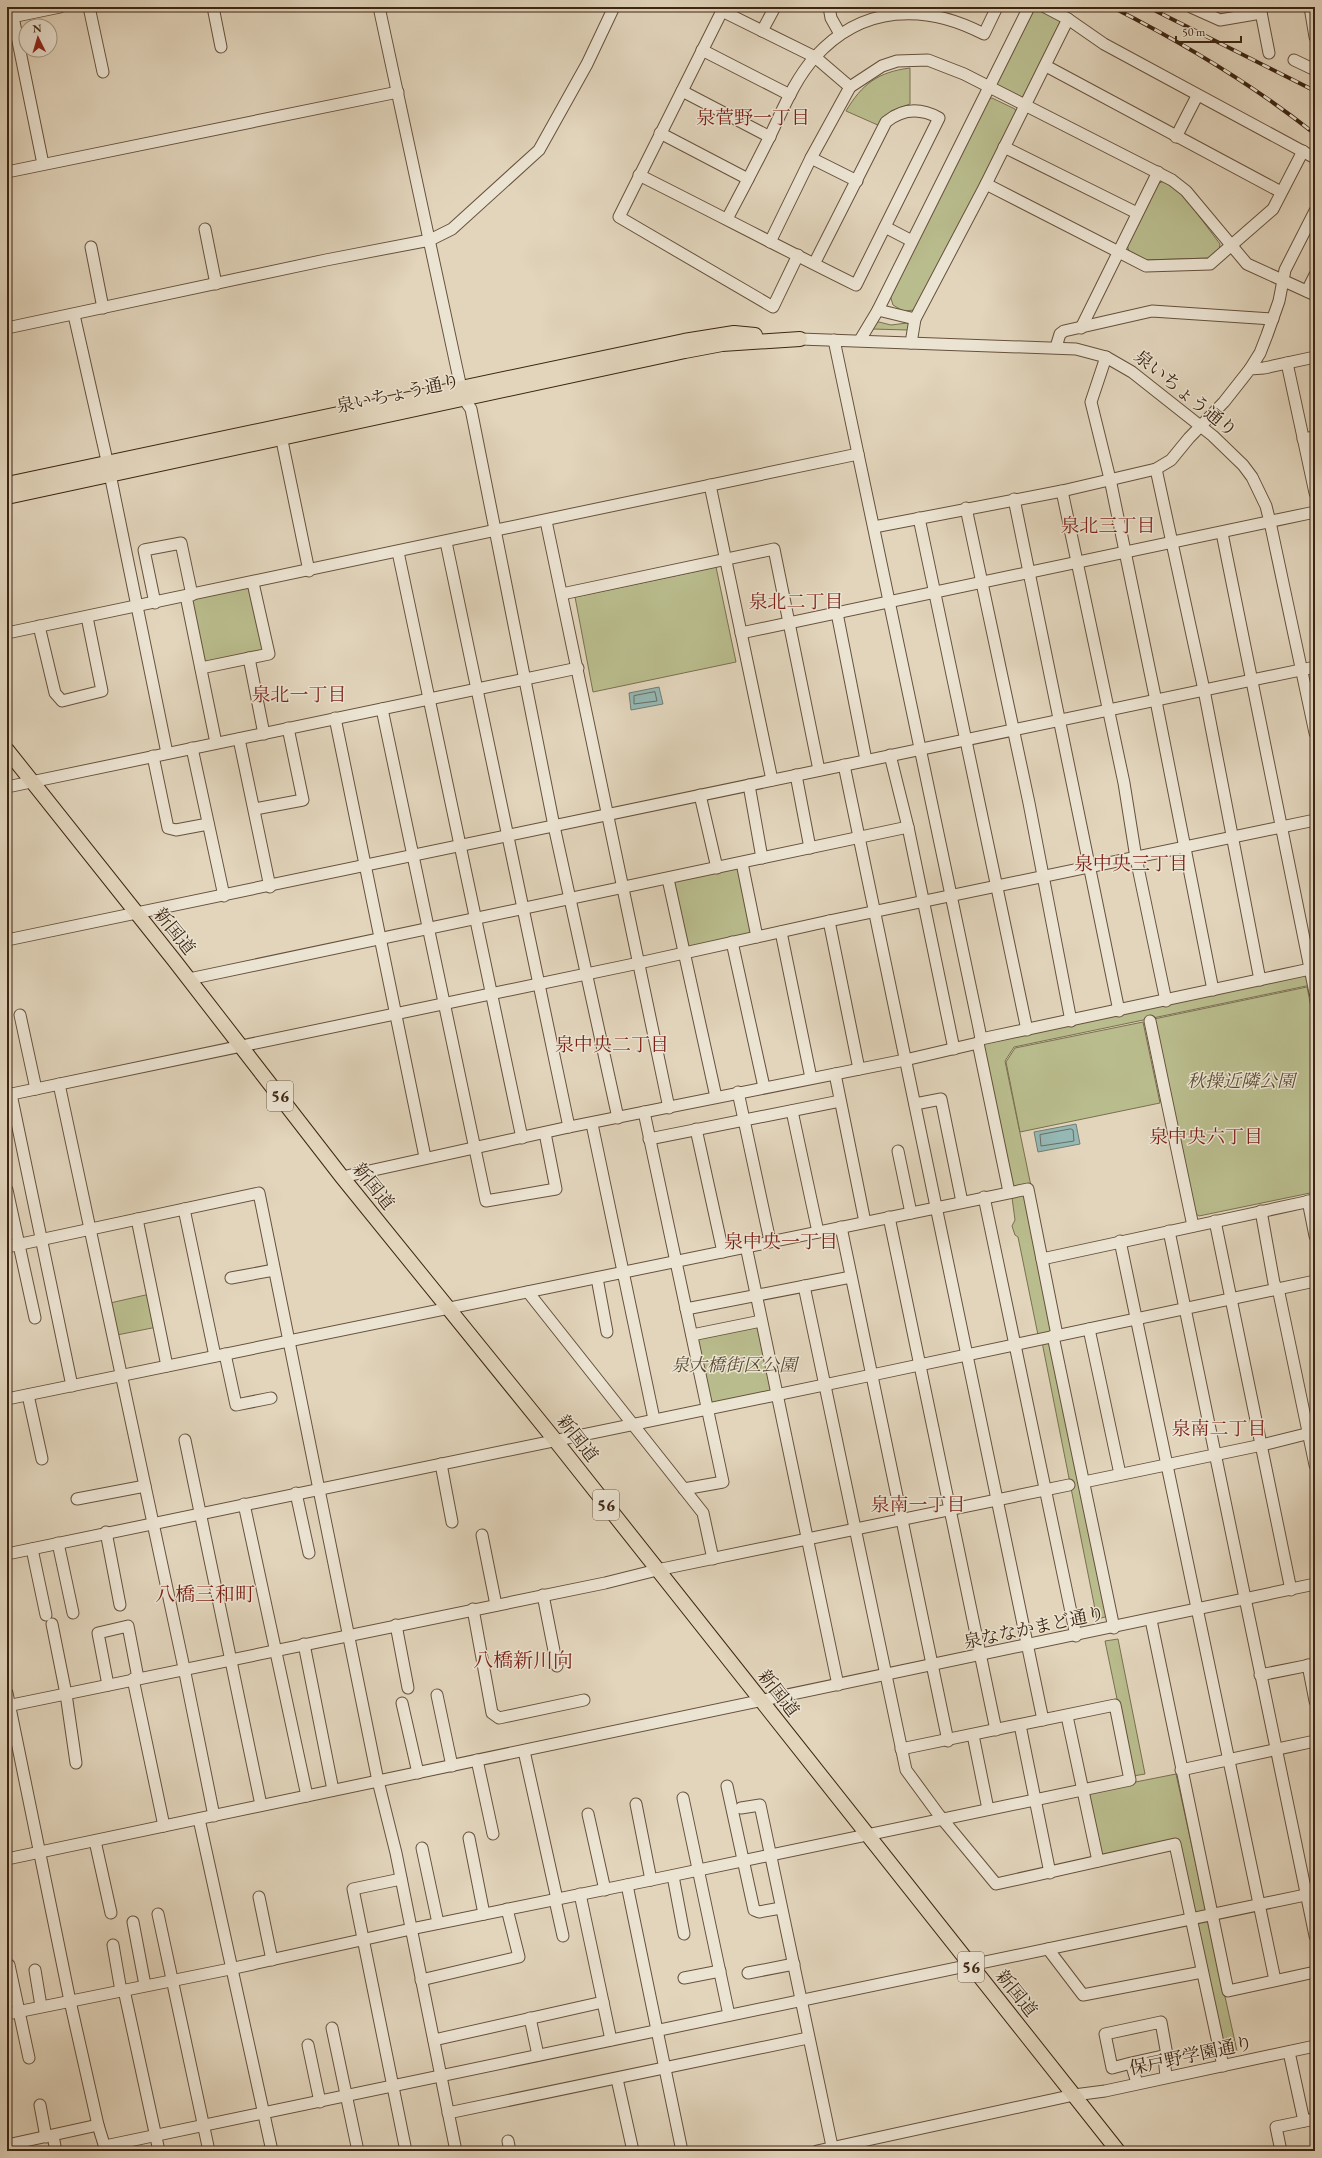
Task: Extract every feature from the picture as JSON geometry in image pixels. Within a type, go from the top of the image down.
[{"type":"main road","name":"泉いちょう通り","points":[[7,497],[108,469],[463,393],[722,344],[800,338]]},
{"type":"main road","name":"泉いちょう通り","points":[[7,484],[108,469]]},
{"type":"main road","name":"新国道","points":[[7,750],[189,979],[342,1177],[555,1440],[1118,2151]]},
{"type":"street","points":[[43,164],[10,14],[60,7]]},
{"type":"street","points":[[89,7],[102,72]]},
{"type":"street","points":[[213,7],[222,47]]},
{"type":"street","points":[[379,7],[463,393],[470,409],[554,826],[618,1118]]},
{"type":"street","points":[[7,328],[430,240],[452,229],[539,150],[587,64],[614,7]]},
{"type":"street","points":[[762,31],[775,7]]},
{"type":"street","points":[[829,7],[831,18],[840,34]]},
{"type":"street","points":[[874,19],[879,7]]},
{"type":"street","points":[[726,219],[770,137],[790,95],[815,57],[840,34],[858,24],[874,19],[891,15],[929,10],[960,22],[984,34],[997,7]]},
{"type":"street","points":[[860,340],[878,310],[1029,7]]},
{"type":"street","points":[[1045,7],[1068,19],[1104,44],[1197,96],[1315,158]]},
{"type":"street","points":[[1191,7],[1210,11],[1220,20],[1260,10],[1269,53]]},
{"type":"street","points":[[1310,7],[1315,37]]},
{"type":"street","points":[[798,255],[773,307],[619,217],[723,9],[762,31],[815,57],[850,87]]},
{"type":"street","points":[[911,343],[915,319],[986,184],[1046,66],[1068,19]]},
{"type":"street","points":[[702,50],[790,95]]},
{"type":"street","points":[[770,242],[811,158],[850,87],[882,66],[912,60],[928,60],[955,70],[1158,172],[1186,191],[1247,264],[1284,281],[1312,291],[1315,275]]},
{"type":"street","points":[[1294,60],[1315,70]]},
{"type":"street","points":[[1046,66],[1281,192]]},
{"type":"street","points":[[682,91],[770,137]]},
{"type":"street","points":[[7,172],[398,92]]},
{"type":"street","points":[[1176,137],[1197,96]]},
{"type":"street","points":[[639,175],[798,255],[814,264],[856,285],[939,118],[931,113],[906,110],[895,114],[883,127],[814,264]]},
{"type":"street","points":[[660,133],[748,179]]},
{"type":"street","points":[[1004,147],[1137,213]]},
{"type":"street","points":[[986,184],[1146,266],[1210,264],[1273,210],[1303,151]]},
{"type":"street","points":[[811,158],[857,181]]},
{"type":"street","points":[[1080,328],[1158,172]]},
{"type":"street","points":[[874,527],[966,508],[1062,491],[1156,469],[1171,460],[1224,402],[1250,369],[1260,353],[1273,319],[1284,281],[1285,270],[1315,211]]},
{"type":"street","points":[[1284,281],[1315,221]]},
{"type":"street","points":[[885,227],[912,241]]},
{"type":"street","points":[[205,229],[216,284]]},
{"type":"street","points":[[91,247],[103,308]]},
{"type":"street","points":[[878,310],[915,319]]},
{"type":"street","points":[[1056,347],[1060,334],[1064,331],[1152,310],[1273,319]]},
{"type":"street","points":[[74,315],[108,469],[167,753]]},
{"type":"street","name":"泉いちょう通り","points":[[800,338],[1056,347],[1076,349],[1106,358],[1132,372],[1201,427],[1238,460],[1252,477],[1261,492],[1270,522],[1315,733]]},
{"type":"street","points":[[834,340],[890,602],[1010,1192]]},
{"type":"street","points":[[1250,369],[1264,368],[1315,357]]},
{"type":"street","points":[[1106,358],[1091,402],[1110,479],[1156,701],[1213,990]]},
{"type":"street","points":[[1287,363],[1315,493]]},
{"type":"street","points":[[280,432],[309,571]]},
{"type":"street","points":[[1303,439],[1315,437]]},
{"type":"street","points":[[7,633],[253,583],[546,521],[710,484],[858,454]]},
{"type":"street","points":[[1156,469],[1204,690],[1260,980]]},
{"type":"street","points":[[710,484],[772,780]]},
{"type":"street","points":[[1062,491],[1109,710],[1136,858],[1166,1001]]},
{"type":"street","points":[[1014,500],[1119,1011]]},
{"type":"street","points":[[966,508],[983,583],[1071,1021]]},
{"type":"street","points":[[741,633],[1029,574],[1315,512]]},
{"type":"street","points":[[919,518],[1027,1030]]},
{"type":"street","points":[[546,521],[669,1108]]},
{"type":"street","points":[[1222,533],[1315,993]]},
{"type":"street","points":[[446,542],[538,983],[570,1127]]},
{"type":"street","points":[[155,603],[144,550],[181,543],[201,668],[216,743]]},
{"type":"street","points":[[562,594],[774,549],[819,770]]},
{"type":"street","points":[[398,552],[522,1138]]},
{"type":"street","points":[[201,668],[269,654],[253,583]]},
{"type":"street","points":[[837,614],[866,760]]},
{"type":"street","points":[[39,626],[55,693],[62,701],[102,691],[87,617]]},
{"type":"street","points":[[248,658],[264,734]]},
{"type":"street","points":[[7,940],[366,867],[866,760],[1156,701],[1251,679],[1315,667]]},
{"type":"street","points":[[7,787],[578,668]]},
{"type":"street","points":[[382,709],[412,857],[486,1201],[556,1189],[545,1133]]},
{"type":"street","points":[[335,718],[397,1013],[425,1157]]},
{"type":"street","points":[[254,809],[303,800],[288,728]]},
{"type":"street","points":[[239,739],[270,887]]},
{"type":"street","points":[[192,748],[224,896]]},
{"type":"street","points":[[890,755],[908,827],[922,903],[954,1049]]},
{"type":"street","points":[[153,756],[168,828],[176,830],[208,824]]},
{"type":"street","points":[[844,765],[858,839],[906,1060],[997,1500],[1029,1646],[1043,1720]]},
{"type":"street","points":[[796,775],[810,848]]},
{"type":"street","points":[[749,785],[762,858]]},
{"type":"street","points":[[700,795],[717,868]]},
{"type":"street","points":[[72,1386],[42,1239],[9,1094],[241,1047],[732,942],[757,938],[829,921],[1043,878],[1315,820]]},
{"type":"street","points":[[189,979],[858,839],[908,827]]},
{"type":"street","points":[[742,863],[757,938]]},
{"type":"street","points":[[668,878],[716,1097]]},
{"type":"street","points":[[829,921],[859,1069]]},
{"type":"street","points":[[781,932],[811,1078]]},
{"type":"street","points":[[732,942],[764,1087]]},
{"type":"street","points":[[342,1177],[425,1157],[570,1127],[592,1124],[738,1092],[906,1060],[1027,1030],[1310,969]]},
{"type":"street","points":[[20,1015],[36,1089]]},
{"type":"street","points":[[1150,1021],[1193,1226]]},
{"type":"street","points":[[835,1074],[865,1222]]},
{"type":"street","points":[[60,1084],[121,1376],[154,1522],[214,1816]]},
{"type":"street","points":[[738,1092],[770,1241]]},
{"type":"street","points":[[915,1104],[941,1099],[962,1202]]},
{"type":"street","points":[[649,1139],[840,1101]]},
{"type":"street","points":[[792,1111],[818,1232]]},
{"type":"street","points":[[644,1112],[723,1482],[684,1489]]},
{"type":"street","points":[[592,1124],[654,1419]]},
{"type":"street","points":[[696,1129],[723,1252]]},
{"type":"street","points":[[898,1151],[911,1213]]},
{"type":"street","points":[[7,1399],[1028,1189],[1055,1336],[1114,1628]]},
{"type":"street","points":[[7,1190],[35,1318]]},
{"type":"street","points":[[7,1246],[259,1193],[348,1636],[378,1781],[401,1879],[456,2151]]},
{"type":"street","points":[[984,1197],[1076,1636]]},
{"type":"street","points":[[1042,1259],[1120,1241],[1312,1201],[1315,1236]]},
{"type":"street","points":[[184,1209],[220,1355],[236,1405],[271,1398]]},
{"type":"street","points":[[1261,1211],[1275,1288],[1279,1293],[1312,1432],[1315,1465]]},
{"type":"street","points":[[889,1217],[996,1730]]},
{"type":"street","points":[[137,1219],[167,1366]]},
{"type":"street","points":[[1215,1221],[1291,1590]]},
{"type":"street","points":[[841,1227],[948,1741]]},
{"type":"street","points":[[1169,1231],[1260,1675],[1276,1749],[1311,1894],[1315,1936]]},
{"type":"street","points":[[1120,1241],[1275,1980]]},
{"type":"street","points":[[746,1246],[838,1685]]},
{"type":"street","points":[[231,1278],[274,1270]]},
{"type":"street","points":[[686,1309],[851,1277]]},
{"type":"street","points":[[597,1278],[607,1332]]},
{"type":"street","points":[[7,1554],[318,1488],[920,1365],[1231,1299],[1275,1288],[1315,1281]]},
{"type":"street","points":[[804,1286],[906,1770],[943,1819],[996,1884],[1174,1844],[1223,2066]]},
{"type":"street","points":[[528,1292],[703,1513],[713,1559]]},
{"type":"street","points":[[692,1335],[761,1321]]},
{"type":"street","points":[[1089,1329],[1120,1474]]},
{"type":"street","points":[[28,1395],[42,1459]]},
{"type":"street","points":[[1084,1482],[1262,1445],[1312,1432]]},
{"type":"street","points":[[185,1440],[262,1805]]},
{"type":"street","points":[[441,1464],[452,1522]]},
{"type":"street","points":[[8,1706],[184,1668],[496,1605],[657,1570],[855,1531],[1069,1485]]},
{"type":"street","points":[[77,1499],[146,1486]]},
{"type":"street","points":[[296,1493],[309,1553]]},
{"type":"street","points":[[244,1504],[307,1796]]},
{"type":"street","points":[[106,1532],[120,1605]]},
{"type":"street","points":[[482,1535],[496,1605]]},
{"type":"street","points":[[58,1543],[73,1613]]},
{"type":"street","points":[[32,1549],[66,1694],[76,1762]]},
{"type":"street","name":"泉ななかまど通り","points":[[7,1859],[760,1700],[886,1676],[1029,1646],[1315,1584]]},
{"type":"street","points":[[543,1595],[557,1666]]},
{"type":"street","points":[[473,1609],[492,1713],[499,1718],[584,1700]]},
{"type":"street","points":[[1151,1620],[1228,1991],[1315,1972]]},
{"type":"street","points":[[396,1625],[408,1688]]},
{"type":"street","points":[[108,1685],[98,1632],[128,1626],[136,1678],[164,1826]]},
{"type":"street","points":[[304,1644],[333,1790]]},
{"type":"street","points":[[1260,1675],[1311,1665],[1315,1701]]},
{"type":"street","points":[[7,1693],[8,1706],[70,2001],[98,2125],[106,2149],[203,2125],[264,2114],[538,2055],[1213,1916],[1311,1894]]},
{"type":"street","points":[[438,1695],[452,1766]]},
{"type":"street","points":[[402,1703],[418,1773]]},
{"type":"street","points":[[7,2014],[230,1969],[438,1923],[698,1871],[742,1860],[988,1809],[1036,1801],[1130,1780],[1115,1705],[948,1741],[901,1749]]},
{"type":"street","points":[[1067,1716],[1098,1861]]},
{"type":"street","points":[[1020,1725],[1050,1873]]},
{"type":"street","points":[[973,1735],[988,1809]]},
{"type":"street","points":[[1181,1770],[1315,1741]]},
{"type":"street","points":[[524,1751],[563,1936]]},
{"type":"street","points":[[477,1760],[493,1834]]},
{"type":"street","points":[[727,1786],[754,1910],[759,1912],[781,1908]]},
{"type":"street","points":[[683,1798],[729,2015]]},
{"type":"street","points":[[636,1804],[651,1880]]},
{"type":"street","points":[[742,1808],[760,1805],[802,2000],[808,2038],[833,2149]]},
{"type":"street","points":[[588,1814],[605,1890]]},
{"type":"street","points":[[199,1819],[230,1969],[272,2151]]},
{"type":"street","points":[[469,1838],[484,1914]]},
{"type":"street","points":[[95,1840],[111,1913]]},
{"type":"street","points":[[422,1848],[438,1923]]},
{"type":"street","points":[[673,1876],[684,1934]]},
{"type":"street","points":[[401,1879],[352,1889],[406,2151]]},
{"type":"street","points":[[627,1885],[682,2151]]},
{"type":"street","points":[[580,1894],[611,2040]]},
{"type":"street","points":[[259,1898],[272,1960]]},
{"type":"street","points":[[421,1980],[519,1957],[507,1909]]},
{"type":"street","points":[[158,1914],[171,1981],[209,2151]]},
{"type":"street","points":[[132,1922],[145,1985]]},
{"type":"street","points":[[113,1945],[159,2151]]},
{"type":"street","points":[[1048,1949],[1083,1995],[1202,1972]]},
{"type":"street","points":[[9,1964],[29,2058]]},
{"type":"street","points":[[748,1973],[794,1964]]},
{"type":"street","points":[[35,1970],[41,2006]]},
{"type":"street","points":[[684,1978],[720,1971]]},
{"type":"street","points":[[434,2040],[603,2002]]},
{"type":"street","points":[[530,2018],[538,2055]]},
{"type":"street","points":[[1164,2056],[1112,2068],[1105,2034],[1161,2022],[1167,2055],[1164,2056],[1166,2077]]},
{"type":"street","points":[[332,2028],[345,2097],[358,2151]]},
{"type":"street","points":[[448,2113],[808,2038]]},
{"type":"street","points":[[308,2045],[320,2102]]},
{"type":"street","name":"保戸野学園通り","points":[[817,2151],[833,2149],[1074,2095],[1105,2091],[1315,2046]]},
{"type":"street","points":[[1281,2151],[1276,2127],[1310,2120],[1289,2052]]},
{"type":"street","points":[[1131,2063],[1137,2083]]},
{"type":"street","points":[[617,2079],[633,2151]]},
{"type":"street","points":[[40,2105],[56,2151]]},
{"type":"street","points":[[8,2147],[98,2125]]},
{"type":"green space","points":[[1036,7],[1061,21],[1061,26],[1025,97],[1022,98],[996,85],[995,82],[1032,8]]},
{"type":"green space","points":[[910,68],[910,104],[891,111],[880,126],[846,111],[858,93],[872,81],[880,76]]},
{"type":"green space","points":[[992,98],[1015,109],[1017,115],[915,310],[903,311],[893,305],[890,295],[986,99]]},
{"type":"green space","points":[[1164,181],[1181,192],[1220,244],[1219,251],[1210,258],[1145,260],[1129,251],[1127,245],[1157,184]]},
{"type":"green space","points":[[875,321],[891,325],[907,323],[910,325],[908,330],[872,329]]},
{"type":"green space","points":[[716,567],[736,662],[593,692],[575,597]]},
{"type":"green space","points":[[249,587],[265,650],[205,663],[190,601],[192,599]]},
{"type":"green space","points":[[737,867],[740,870],[753,930],[751,935],[688,947],[674,880]]},
{"type":"green space","points":[[1308,973],[1311,985],[1014,1047],[1005,1061],[1031,1186],[1051,1332],[1038,1335],[1018,1237],[1015,1235],[1012,1226],[1015,1220],[1011,1190],[981,1042]]},
{"type":"green space","name":"秋操近隣公園","points":[[1307,987],[1315,1027],[1315,1192],[1199,1216],[1195,1213],[1154,1019]]},
{"type":"green space","points":[[1143,1022],[1160,1103],[1020,1132],[1006,1062],[1015,1048]]},
{"type":"green space","points":[[150,1294],[157,1327],[117,1335],[110,1303]]},
{"type":"green space","name":"泉大橋街区公園","points":[[757,1325],[771,1391],[711,1403],[697,1337]]},
{"type":"green space","points":[[1052,1341],[1109,1616],[1097,1619],[1042,1342]]},
{"type":"green space","points":[[1118,1639],[1145,1774],[1133,1776],[1105,1641]]},
{"type":"green space","points":[[1176,1774],[1237,2051],[1229,2053],[1225,2050],[1179,1839],[1104,1855],[1100,1852],[1088,1794],[1090,1791]]},
{"type":"water","points":[[659,687],[663,704],[631,710],[629,693]]},
{"type":"water","points":[[1076,1124],[1080,1144],[1038,1152],[1034,1132]]},
{"type":"railway","points":[[1112,7],[1165,35],[1242,81],[1315,134]]},
{"type":"railway","points":[[1148,7],[1315,91]]},
{"type":"district","name":"泉菅野一丁目","points":[[753,117]]},
{"type":"district","name":"泉北三丁目","points":[[1108,525]]},
{"type":"district","name":"泉北二丁目","points":[[796,601]]},
{"type":"district","name":"泉北一丁目","points":[[299,694]]},
{"type":"district","name":"泉中央三丁目","points":[[1131,863]]},
{"type":"district","name":"泉中央二丁目","points":[[612,1044]]},
{"type":"district","name":"泉中央六丁目","points":[[1206,1136]]},
{"type":"district","name":"泉中央一丁目","points":[[781,1241]]},
{"type":"district","name":"泉南二丁目","points":[[1219,1428]]},
{"type":"district","name":"泉南一丁目","points":[[918,1504]]},
{"type":"district","name":"八橋三和町","points":[[205,1594]]},
{"type":"district","name":"八橋新川向","points":[[523,1660]]}]
